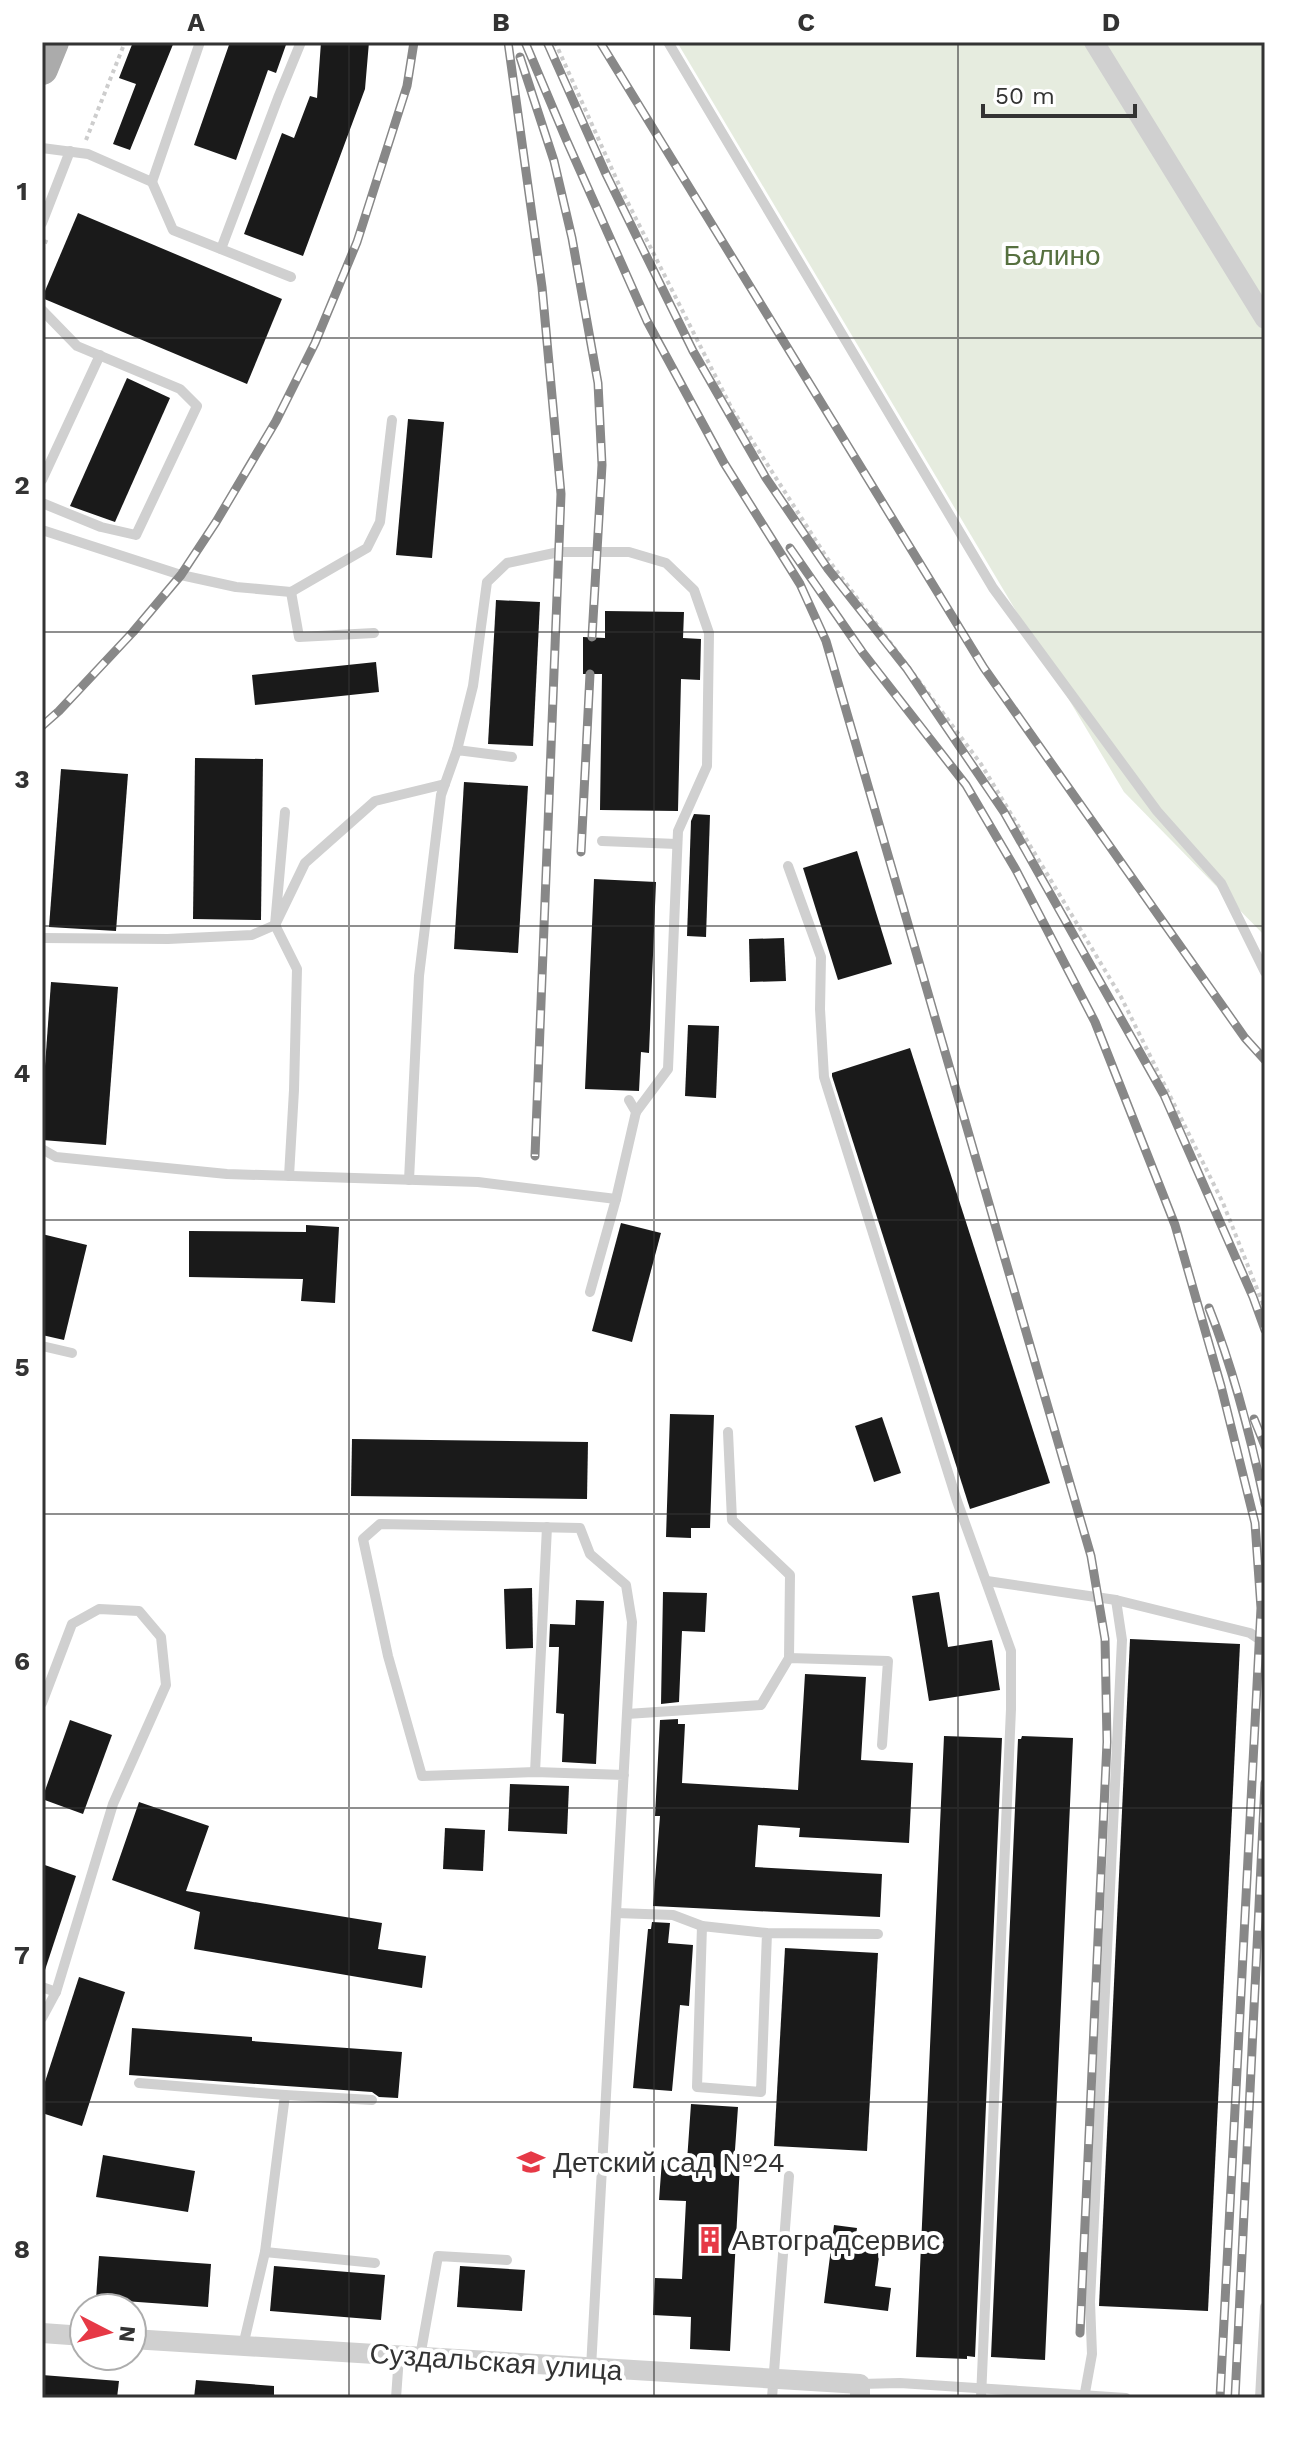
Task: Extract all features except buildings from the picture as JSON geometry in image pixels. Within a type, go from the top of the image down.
[{"type":"main road","points":[[42,69],[53,42]]},
{"type":"street","points":[[1094,42],[1265,319]]},
{"type":"street","points":[[42,2333],[68,2335]]},
{"type":"street","name":"Суздальская улица","points":[[148,2340],[591,2368],[772,2388],[860,2391]]},
{"type":"lane","points":[[200,42],[152,182],[173,230],[291,277]]},
{"type":"lane","points":[[221,249],[301,42]]},
{"type":"lane","points":[[668,42],[993,588],[1157,811],[1221,883],[1265,972]]},
{"type":"lane","points":[[42,148],[88,154],[152,182]]},
{"type":"lane","points":[[42,223],[70,151]]},
{"type":"lane","points":[[42,310],[77,346],[180,389],[197,406],[136,535],[101,527],[42,503]]},
{"type":"lane","points":[[42,480],[100,355]]},
{"type":"lane","points":[[42,530],[181,575],[236,587],[291,592],[367,548],[380,522],[392,420]]},
{"type":"lane","points":[[409,1180],[419,976],[441,795],[457,750],[473,686],[487,582],[507,563],[559,552],[629,552],[666,563],[694,590],[709,633],[707,766],[678,831],[668,1069],[636,1112],[590,1292]]},
{"type":"lane","points":[[291,592],[299,637],[374,633]]},
{"type":"lane","points":[[457,750],[512,757]]},
{"type":"lane","points":[[42,938],[168,939],[252,935],[275,925],[305,863],[375,801],[445,784]]},
{"type":"lane","points":[[285,812],[275,925],[297,969],[289,1176]]},
{"type":"lane","points":[[602,841],[677,844]]},
{"type":"lane","points":[[788,866],[821,957],[824,1077],[957,1501],[1011,1651],[982,2393]]},
{"type":"lane","points":[[629,1100],[636,1112]]},
{"type":"lane","points":[[42,1149],[56,1157],[227,1174],[478,1182],[616,1199]]},
{"type":"lane","points":[[42,1346],[72,1353]]},
{"type":"lane","points":[[627,1714],[761,1705],[789,1658],[790,1575],[732,1520],[728,1432]]},
{"type":"lane","points":[[591,2368],[624,1775],[632,1622],[626,1585],[590,1554],[580,1528],[380,1524],[363,1539],[388,1656],[422,1776],[535,1772],[624,1775]]},
{"type":"lane","points":[[535,1772],[547,1527]]},
{"type":"lane","points":[[987,1581],[1116,1600],[1250,1633],[1265,1643]]},
{"type":"lane","points":[[1084,2397],[1092,2354],[1090,2302],[1122,1640],[1116,1600]]},
{"type":"lane","points":[[42,1703],[46,1678],[72,1624],[99,1609],[139,1611],[161,1637],[166,1685],[113,1804],[56,1992],[42,2018]]},
{"type":"lane","points":[[789,1658],[888,1661],[882,1745]]},
{"type":"lane","points":[[616,1913],[673,1915],[702,1926],[767,1933],[878,1934]]},
{"type":"lane","points":[[702,1926],[697,2087],[761,2092],[767,1933]]},
{"type":"lane","points":[[42,1987],[56,1992]]},
{"type":"lane","points":[[139,2083],[372,2100]]},
{"type":"lane","points":[[243,2346],[265,2252],[285,2095]]},
{"type":"lane","points":[[772,2388],[789,2176]]},
{"type":"lane","points":[[265,2252],[375,2263]]},
{"type":"lane","points":[[420,2357],[438,2256],[507,2260]]},
{"type":"lane","points":[[1260,2398],[1265,2307]]},
{"type":"lane","points":[[396,2398],[399,2356]]},
{"type":"lane","points":[[860,2391],[900,2383],[982,2393],[1126,2398]]},
{"type":"path","points":[[111,76],[125,42]]},
{"type":"path","points":[[555,42],[620,187],[732,409],[827,558],[981,764],[1121,997],[1223,1203],[1265,1309]]},
{"type":"green space","name":"Балино","points":[[677,42],[1265,42],[1265,936],[1124,792]]},
{"type":"railway","points":[[42,726],[133,632],[181,575],[276,421],[315,343],[357,242],[407,86],[414,42]]},
{"type":"railway","points":[[508,42],[542,287],[561,494],[535,1156]]},
{"type":"railway","points":[[525,42],[647,321],[724,463],[800,584],[826,641],[1091,1556],[1105,1639],[1107,1742],[1080,2333]]},
{"type":"railway","points":[[547,42],[605,172],[693,351],[766,478],[828,569],[907,669],[1004,812],[1164,1095],[1265,1330]]},
{"type":"railway","points":[[600,42],[984,668],[1245,1038],[1265,1060]]},
{"type":"railway","points":[[520,57],[554,161],[572,238],[598,383],[602,465],[592,637]]},
{"type":"railway","points":[[790,548],[863,653],[966,785],[1016,870],[1095,1022],[1175,1225],[1221,1386],[1255,1523],[1261,1608],[1220,2398]]},
{"type":"railway","points":[[581,852],[590,674]]},
{"type":"railway","points":[[1209,1308],[1241,1405],[1265,1504]]},
{"type":"railway","points":[[1254,1419],[1265,1446]]},
{"type":"railway","points":[[1235,2398],[1265,1783]]},
{"type":"place","name":"Детский сад №24","points":[[531,2162]]},
{"type":"place","name":"Автоградсервис","points":[[710,2240]]}]
